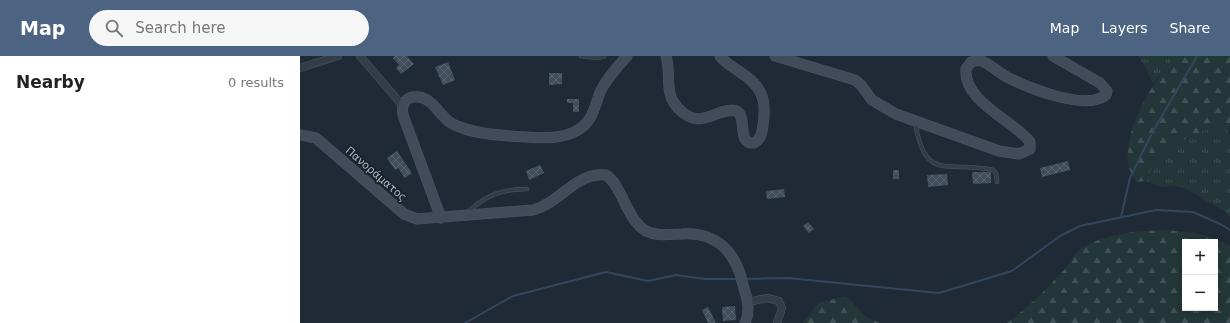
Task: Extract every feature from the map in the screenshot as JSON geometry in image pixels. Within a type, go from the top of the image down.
[{"type":"street","points":[[300,68],[338,56]]},
{"type":"street","points":[[360,56],[402,105],[405,123],[441,218]]},
{"type":"street","points":[[402,105],[410,98],[420,97],[429,102],[448,121],[457,126],[492,134],[527,138],[554,137],[573,133],[586,123],[607,80],[627,56]]},
{"type":"street","points":[[666,56],[670,74],[670,92],[679,109],[687,116],[702,119],[727,110],[737,111],[742,117],[745,140],[751,144],[754,143],[760,138],[762,131],[765,112],[763,97],[756,85],[720,56]]},
{"type":"street","points":[[775,56],[850,77],[861,85],[868,95],[879,105],[915,121],[999,151],[1013,154],[1027,152],[1031,147],[1028,139],[986,107],[968,83],[966,69],[971,62],[979,60],[1010,79],[1037,91],[1088,101],[1106,95],[1107,91],[1100,83],[1053,56]]},
{"type":"street","name":"Πανοράματος","points":[[300,135],[316,138],[322,142],[404,214],[417,219],[522,212],[543,207],[587,176],[606,175],[612,181],[635,221],[647,231],[664,235],[691,234],[710,238],[727,250],[739,268],[748,302]]},
{"type":"street","points":[[745,323],[748,314],[748,302],[768,298],[779,301],[782,308],[777,323]]},
{"type":"lane","points":[[581,56],[598,58],[604,56]]},
{"type":"lane","points":[[915,121],[921,150],[932,162],[943,167],[993,170],[996,173],[997,182]]},
{"type":"lane","points":[[465,216],[488,196],[498,192],[527,189]]},
{"type":"green space","points":[[1138,56],[1175,56],[1153,84],[1145,66]]},
{"type":"green space","points":[[1175,56],[1230,56],[1230,123],[1216,125],[1181,141],[1153,164],[1146,181],[1136,182],[1128,165],[1128,148],[1135,119],[1149,92]]},
{"type":"green space","points":[[1230,123],[1228,132],[1230,135],[1230,217],[1226,212],[1184,188],[1175,186],[1161,187],[1146,181],[1153,164],[1181,141],[1216,125]]},
{"type":"green space","points":[[1162,230],[1181,231],[1205,235],[1215,239],[1182,239],[1182,311],[1218,311],[1218,240],[1230,246],[1230,323],[1007,323],[1037,298],[1065,269],[1078,252],[1098,240],[1120,234]]},
{"type":"green space","points":[[846,296],[866,317],[880,323],[803,323],[818,303]]},
{"type":"building","points":[[395,56],[407,56],[414,64],[401,74],[396,68],[399,65],[393,58]]},
{"type":"building","points":[[448,62],[455,80],[443,85],[435,67]]},
{"type":"building","points":[[549,73],[562,73],[562,84],[549,85]]},
{"type":"building","points":[[567,99],[579,99],[579,112],[573,112],[573,103],[567,103]]},
{"type":"building","points":[[397,151],[412,173],[405,178],[398,168],[395,170],[387,158]]},
{"type":"building","points":[[1068,161],[1070,170],[1042,177],[1040,168]]},
{"type":"building","points":[[540,165],[544,173],[529,180],[526,171]]},
{"type":"building","points":[[893,170],[899,170],[899,179],[893,179]]},
{"type":"building","points":[[972,172],[991,172],[991,183],[973,184]]},
{"type":"building","points":[[947,174],[948,185],[928,187],[927,175]]},
{"type":"building","points":[[784,189],[785,197],[767,199],[766,191]]},
{"type":"building","points":[[808,222],[814,229],[809,233],[803,226]]},
{"type":"building","points":[[735,306],[736,320],[723,321],[722,307]]},
{"type":"building","points":[[708,307],[716,323],[708,323],[702,310]]},
{"type":"waterway","points":[[1121,217],[1130,178],[1152,133],[1197,56]]},
{"type":"waterway","points":[[745,279],[788,278],[939,293],[1012,271],[1060,236],[1080,226],[1156,210],[1193,212],[1230,230]]},
{"type":"waterway","points":[[465,323],[513,296],[606,272],[648,281],[676,275],[705,279],[737,279]]}]
